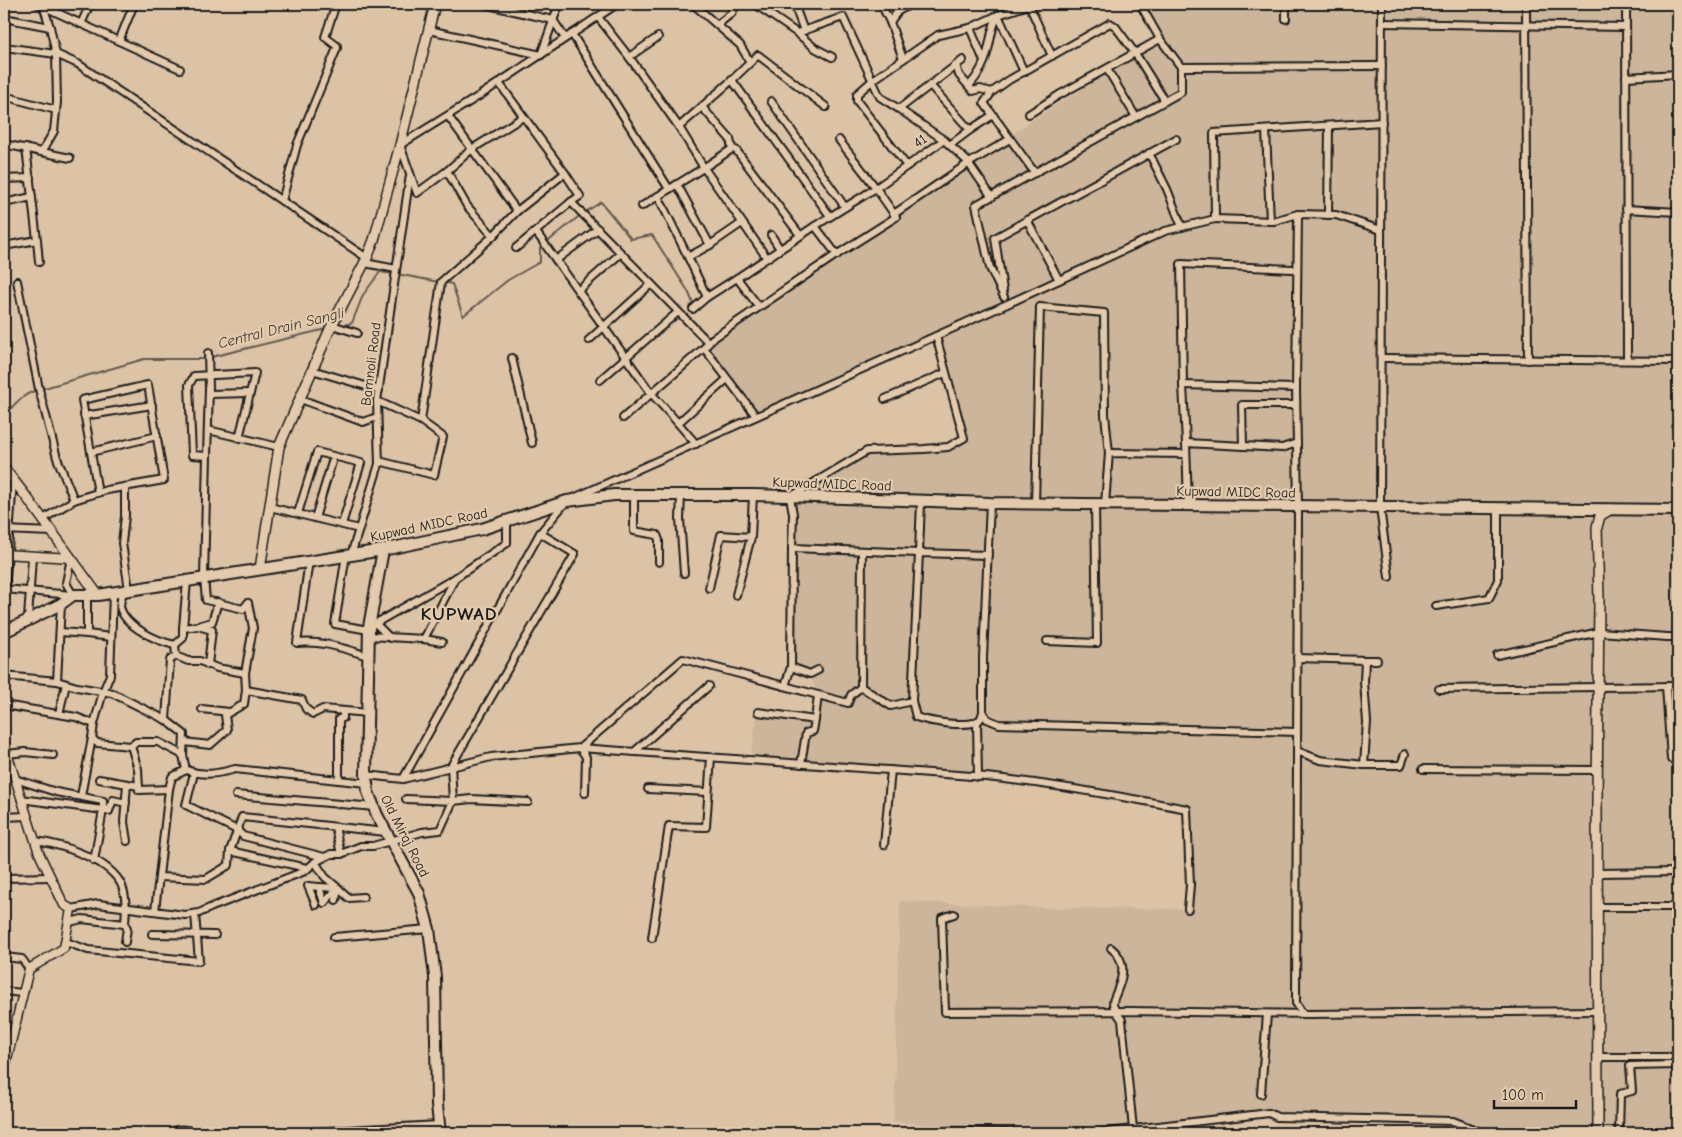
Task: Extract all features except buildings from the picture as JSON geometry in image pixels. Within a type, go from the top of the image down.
[{"type":"main road","points":[[260,569],[278,447],[332,325],[366,260],[374,240],[435,4]]},
{"type":"main road","points":[[4,468],[98,595]]},
{"type":"main road","name":"Kupwad MIDC Road","points":[[73,595],[98,595],[383,550],[482,529],[567,501],[614,495],[753,495],[790,498],[1035,504],[1678,510]]},
{"type":"main road","points":[[1598,1133],[1597,770],[1599,632],[1597,522],[1604,512],[1612,509]]},
{"type":"main road","name":"Old Miraj Road","points":[[383,550],[370,629],[368,656],[368,792],[401,862],[419,893],[430,929],[435,977],[437,1105],[440,1129]]},
{"type":"main road","points":[[4,632],[60,604],[73,595]]},
{"type":"street","points":[[41,4],[180,70]]},
{"type":"street","points":[[41,4],[50,27],[56,54],[54,131],[42,152]]},
{"type":"street","points":[[81,24],[90,4]]},
{"type":"street","points":[[119,41],[134,4]]},
{"type":"street","points":[[282,201],[297,145],[337,48],[325,37],[336,4]]},
{"type":"street","points":[[483,4],[553,20],[566,38]]},
{"type":"street","points":[[541,55],[560,4]]},
{"type":"street","points":[[523,117],[472,149],[417,193],[400,145],[499,83],[617,4]]},
{"type":"street","points":[[694,4],[740,45],[750,62]]},
{"type":"street","points":[[717,25],[732,13],[736,4]]},
{"type":"street","points":[[755,4],[801,32],[815,48],[832,57]]},
{"type":"street","points":[[794,4],[801,32]]},
{"type":"street","points":[[881,4],[890,22],[903,59]]},
{"type":"street","points":[[890,22],[898,11],[911,4]]},
{"type":"street","points":[[907,166],[857,101],[857,94],[873,80],[938,35],[970,28],[998,15],[1031,4],[1052,56]]},
{"type":"street","points":[[1004,297],[990,268],[976,205],[1181,92],[1181,68],[1160,39],[1140,4]]},
{"type":"street","points":[[1286,4],[1286,20]]},
{"type":"street","points":[[1382,4],[1380,507],[1389,578]]},
{"type":"street","points":[[1526,4],[1528,360]]},
{"type":"street","points":[[1626,4],[1627,360]]},
{"type":"street","points":[[968,86],[979,75],[988,53],[993,24],[998,15]]},
{"type":"street","points":[[998,15],[1024,72]]},
{"type":"street","points":[[598,17],[679,127],[704,168],[767,258]]},
{"type":"street","points":[[801,32],[843,17],[880,97],[944,140]]},
{"type":"street","points":[[4,18],[50,27]]},
{"type":"street","points":[[1035,173],[984,103],[992,92],[1110,23],[1115,26],[1165,101]]},
{"type":"street","points":[[1382,23],[1626,27]]},
{"type":"street","points":[[970,28],[984,61]]},
{"type":"street","points":[[429,30],[541,55]]},
{"type":"street","points":[[572,34],[669,189]]},
{"type":"street","points":[[629,57],[658,37]]},
{"type":"street","points":[[1030,114],[1059,94],[1107,70],[1160,39]]},
{"type":"street","points":[[4,47],[56,54],[78,64],[282,201],[366,260],[396,269]]},
{"type":"street","points":[[679,127],[758,55],[826,108]]},
{"type":"street","points":[[899,109],[963,60]]},
{"type":"street","points":[[956,65],[959,74],[973,91],[992,92]]},
{"type":"street","points":[[1181,68],[1382,66]]},
{"type":"street","points":[[1107,70],[1136,117]]},
{"type":"street","points":[[1626,77],[1678,74]]},
{"type":"street","points":[[732,80],[830,216]]},
{"type":"street","points":[[499,83],[565,172],[580,196],[516,248]]},
{"type":"street","points":[[930,86],[970,130]]},
{"type":"street","points":[[4,96],[56,110]]},
{"type":"street","points":[[771,101],[845,207]]},
{"type":"street","points":[[702,107],[730,139],[732,148],[736,150],[800,235]]},
{"type":"street","points":[[950,145],[993,115]]},
{"type":"street","points":[[448,116],[517,211]]},
{"type":"street","points":[[1215,219],[1214,133],[1382,122]]},
{"type":"street","points":[[1328,215],[1329,126]]},
{"type":"street","points":[[1266,130],[1270,221]]},
{"type":"street","points":[[894,214],[969,163],[1010,139]]},
{"type":"street","points":[[1006,305],[995,238],[1176,139]]},
{"type":"street","points":[[623,418],[706,346],[759,307],[896,217],[839,140]]},
{"type":"street","name":"41","points":[[693,309],[707,297],[800,235],[876,188],[944,140],[969,163],[992,197]]},
{"type":"street","points":[[4,144],[70,158]]},
{"type":"street","points":[[26,148],[39,262]]},
{"type":"street","points":[[642,206],[704,168],[732,148]]},
{"type":"street","points":[[1150,153],[1182,227]]},
{"type":"street","points":[[446,171],[467,206],[493,236]]},
{"type":"street","points":[[421,421],[441,282],[493,236],[517,211],[565,172]]},
{"type":"street","name":"Bamnoli Road","points":[[370,629],[335,624],[348,555],[359,528],[379,461],[378,390],[410,174]]},
{"type":"street","points":[[4,179],[30,178]]},
{"type":"street","points":[[677,184],[710,245]]},
{"type":"street","points":[[658,196],[707,297]]},
{"type":"street","points":[[4,203],[32,197]]},
{"type":"street","points":[[571,202],[678,312],[706,346],[727,379],[756,416]]},
{"type":"street","points":[[1626,209],[1678,212]]},
{"type":"street","points":[[403,779],[540,533],[567,501],[1006,305],[1166,230],[1215,219],[1270,221],[1298,214],[1336,215],[1381,230]]},
{"type":"street","points":[[1298,214],[1296,388],[1298,506],[1296,1003],[1303,1014]]},
{"type":"street","points":[[1027,220],[1059,280]]},
{"type":"street","points":[[688,257],[710,245],[742,223]]},
{"type":"street","points":[[815,226],[837,255]]},
{"type":"street","points":[[556,260],[598,229]]},
{"type":"street","points":[[536,232],[651,392],[696,444]]},
{"type":"street","points":[[771,235],[780,249]]},
{"type":"street","points":[[4,246],[37,240]]},
{"type":"street","points":[[579,290],[621,253]]},
{"type":"street","points":[[1188,505],[1183,385],[1181,264],[1292,269]]},
{"type":"street","points":[[737,278],[759,307]]},
{"type":"street","points":[[17,282],[39,389],[57,458],[74,500]]},
{"type":"street","points":[[589,340],[651,284]]},
{"type":"street","points":[[1035,504],[1040,307],[1104,313],[1105,416],[1109,453],[1100,504],[1097,643],[1047,641]]},
{"type":"street","points":[[600,380],[678,312]]},
{"type":"street","points":[[332,325],[357,333]]},
{"type":"street","points":[[785,686],[791,667],[793,514],[790,498],[867,451],[948,447],[964,438],[936,336]]},
{"type":"street","points":[[184,742],[210,745],[227,730],[225,715],[244,704],[246,690],[245,673],[253,628],[248,603],[243,610],[206,600],[204,578],[209,394],[208,353]]},
{"type":"street","points":[[512,358],[532,443]]},
{"type":"street","points":[[1381,358],[1678,361]]},
{"type":"street","points":[[312,370],[378,390]]},
{"type":"street","points":[[207,456],[192,455],[189,384],[194,376],[255,373],[239,438]]},
{"type":"street","points":[[885,399],[945,373]]},
{"type":"street","points":[[678,423],[727,379]]},
{"type":"street","points":[[43,519],[74,500],[125,487],[164,480],[148,385],[82,400],[98,493]]},
{"type":"street","points":[[1183,385],[1296,388]]},
{"type":"street","points":[[209,394],[250,392]]},
{"type":"street","points":[[300,399],[363,422],[377,417]]},
{"type":"street","points":[[377,401],[421,421],[443,437],[434,475],[379,461]]},
{"type":"street","points":[[84,416],[152,405]]},
{"type":"street","points":[[1243,446],[1242,405],[1296,405]]},
{"type":"street","points":[[208,430],[278,447]]},
{"type":"street","points":[[91,452],[157,436]]},
{"type":"street","points":[[1186,443],[1282,448],[1297,443]]},
{"type":"street","points":[[298,514],[317,452],[360,463],[342,524]]},
{"type":"street","points":[[1109,453],[1186,454]]},
{"type":"street","points":[[314,518],[332,462]]},
{"type":"street","points":[[4,604],[7,530],[13,480]]},
{"type":"street","points":[[125,487],[120,606],[126,620],[158,641],[174,645]]},
{"type":"street","points":[[634,495],[634,531],[657,535],[659,540],[659,562]]},
{"type":"street","points":[[681,495],[680,520],[684,573]]},
{"type":"street","points":[[736,595],[752,537],[753,495]]},
{"type":"street","points":[[921,501],[912,701],[916,717],[928,721],[956,724],[977,722],[982,718],[983,712],[983,657],[990,503]]},
{"type":"street","points":[[270,506],[359,528]]},
{"type":"street","points":[[1436,606],[1489,598],[1498,580],[1498,508]]},
{"type":"street","points":[[370,629],[455,578],[507,543],[507,522]]},
{"type":"street","points":[[7,530],[52,532]]},
{"type":"street","points":[[159,877],[206,878],[229,866],[230,851],[242,817],[335,827],[389,836],[440,830],[453,801],[451,766],[576,554],[540,533]]},
{"type":"street","points":[[709,588],[721,536],[752,537]]},
{"type":"street","points":[[792,548],[988,556]]},
{"type":"street","points":[[580,748],[683,659],[848,703],[851,695],[861,686],[862,551]]},
{"type":"street","points":[[6,555],[71,558],[66,583],[73,595]]},
{"type":"street","points":[[28,619],[32,557]]},
{"type":"street","points":[[309,561],[297,643],[314,642],[337,646],[368,656]]},
{"type":"street","points":[[424,640],[455,578]]},
{"type":"street","points":[[174,645],[182,638],[187,581]]},
{"type":"street","points":[[4,589],[73,595]]},
{"type":"street","points":[[81,796],[94,724],[110,675],[112,637],[122,591]]},
{"type":"street","points":[[87,595],[87,634]]},
{"type":"street","points":[[183,628],[212,622],[218,602]]},
{"type":"street","points":[[57,681],[60,604]]},
{"type":"street","points":[[198,626],[212,630],[208,665]]},
{"type":"street","points":[[370,629],[390,638],[442,642]]},
{"type":"street","points":[[370,629],[390,638]]},
{"type":"street","points":[[60,632],[112,637]]},
{"type":"street","points":[[1497,654],[1599,632],[1678,637]]},
{"type":"street","points":[[174,645],[176,656]]},
{"type":"street","points":[[176,656],[188,661],[200,661],[217,668],[245,673]]},
{"type":"street","points":[[166,720],[170,660],[176,656]]},
{"type":"street","points":[[1297,658],[1377,660]]},
{"type":"street","points":[[1364,765],[1367,722],[1364,682],[1365,660]]},
{"type":"street","points":[[791,667],[810,674],[818,670]]},
{"type":"street","points":[[4,676],[57,681],[112,693],[166,720],[184,734],[183,755],[186,770]]},
{"type":"street","points":[[59,714],[66,684]]},
{"type":"street","points":[[634,752],[709,686]]},
{"type":"street","points":[[861,686],[891,706],[912,701]]},
{"type":"street","points":[[1666,686],[1671,759],[1678,759]]},
{"type":"street","points":[[1439,689],[1678,686]]},
{"type":"street","points":[[246,690],[302,700],[306,710],[313,714],[323,710],[368,713]]},
{"type":"street","points":[[801,764],[806,733],[813,732],[818,695]]},
{"type":"street","points":[[4,705],[76,717],[94,724]]},
{"type":"street","points":[[202,710],[229,712]]},
{"type":"street","points":[[339,780],[339,719],[343,718],[343,711]]},
{"type":"street","points":[[758,712],[815,720]]},
{"type":"street","points":[[983,712],[987,719],[999,724],[1297,732]]},
{"type":"street","points":[[977,722],[978,776]]},
{"type":"street","points":[[92,738],[97,743],[131,746],[136,742],[158,742],[183,755]]},
{"type":"street","points":[[4,744],[7,759],[38,853],[64,904],[71,909],[98,904],[185,915],[195,914],[305,871],[314,862],[331,854],[341,854],[361,846],[373,846],[389,836]]},
{"type":"street","points":[[131,746],[138,769],[139,790],[169,789]]},
{"type":"street","points":[[580,748],[586,757],[584,793]]},
{"type":"street","points":[[155,911],[169,789],[172,777],[186,770],[194,773],[216,775],[235,769],[339,780],[403,779],[491,757],[580,748],[978,776],[1043,783],[1187,809],[1190,886],[1188,909]]},
{"type":"street","points":[[1296,751],[1320,760],[1364,765],[1401,764],[1405,754]]},
{"type":"street","points":[[7,759],[25,752],[52,755]]},
{"type":"street","points":[[652,938],[669,826],[706,826],[711,758]]},
{"type":"street","points":[[1423,769],[1597,770]]},
{"type":"street","points":[[884,845],[891,770]]},
{"type":"street","points":[[194,773],[186,805],[237,830],[243,836],[324,858]]},
{"type":"street","points":[[15,779],[56,792],[103,801],[94,861]]},
{"type":"street","points":[[99,779],[139,786]]},
{"type":"street","points":[[127,784],[124,822],[127,841]]},
{"type":"street","points":[[648,789],[708,792]]},
{"type":"street","points":[[236,795],[374,807]]},
{"type":"street","points":[[21,799],[109,811],[113,800],[126,803]]},
{"type":"street","points":[[406,799],[453,801],[471,799],[528,802]]},
{"type":"street","points":[[4,817],[26,816]]},
{"type":"street","points":[[335,827],[341,854]]},
{"type":"street","points":[[35,841],[52,843],[71,849],[108,868],[119,881],[126,908],[125,924],[127,928],[125,942]]},
{"type":"street","points":[[230,851],[307,868]]},
{"type":"street","points":[[314,862],[325,877],[349,898],[362,897]]},
{"type":"street","points":[[1598,873],[1678,872]]},
{"type":"street","points":[[4,878],[50,877]]},
{"type":"street","points":[[316,905],[308,886],[338,888]]},
{"type":"street","points":[[319,887],[324,903],[338,888]]},
{"type":"street","points":[[336,900],[338,888]]},
{"type":"street","points":[[1597,907],[1678,907]]},
{"type":"street","points":[[4,1071],[29,969],[64,948],[71,909]]},
{"type":"street","points":[[66,942],[88,950],[199,961],[195,914]]},
{"type":"street","points":[[954,914],[942,918],[945,1012],[1303,1014],[1598,1011]]},
{"type":"street","points":[[70,922],[82,919],[125,924]]},
{"type":"street","points":[[334,936],[430,929]]},
{"type":"street","points":[[152,934],[215,935]]},
{"type":"street","points":[[1111,948],[1120,954],[1123,965],[1122,978],[1113,1004],[1122,1020],[1133,1129]]},
{"type":"street","points":[[4,957],[22,959],[29,969]]},
{"type":"street","points":[[4,991],[22,993]]},
{"type":"street","points":[[1261,1094],[1267,1014]]},
{"type":"street","points":[[1599,1057],[1678,1057]]},
{"type":"street","points":[[1619,1133],[1620,1094],[1632,1091],[1630,1066],[1678,1065]]},
{"type":"street","points":[[1098,1133],[1269,1114],[1278,1117],[1453,1121],[1483,1133]]},
{"type":"street","points":[[170,1133],[175,1129],[201,1133]]},
{"type":"street","points":[[291,1133],[440,1129]]},
{"type":"street","points":[[942,1133],[1018,1133]]},
{"type":"shaded area","points":[[1145,4],[1678,4],[1678,1133],[1450,1133],[1453,1121],[1277,1117],[1269,1113],[1133,1129],[1065,1133],[1041,1133],[894,1122],[900,901],[1050,908],[1188,909],[1187,809],[978,777],[750,760],[758,712],[815,720],[818,697],[810,674],[791,667],[790,497],[867,451],[924,449],[955,443],[964,438],[934,340],[756,416],[733,386],[709,343],[896,218],[1035,118],[1163,39]]},
{"type":"waterway","name":"Central Drain Sangli","points":[[444,282],[452,284],[463,316],[508,280],[540,262],[540,248],[578,217],[601,202],[631,239],[652,235],[688,291],[693,303]]},
{"type":"waterway","name":"Central Drain Sangli","points":[[340,326],[352,323],[363,295],[380,272],[393,274]]},
{"type":"waterway","name":"Central Drain Sangli","points":[[397,274],[439,282]]},
{"type":"waterway","name":"Central Drain Sangli","points":[[41,389],[144,359],[203,359],[326,329]]},
{"type":"waterway","name":"Central Drain Sangli","points":[[4,417],[18,401],[27,394],[37,390]]},
{"type":"district","name":"KUPWAD","points":[[459,614]]}]
